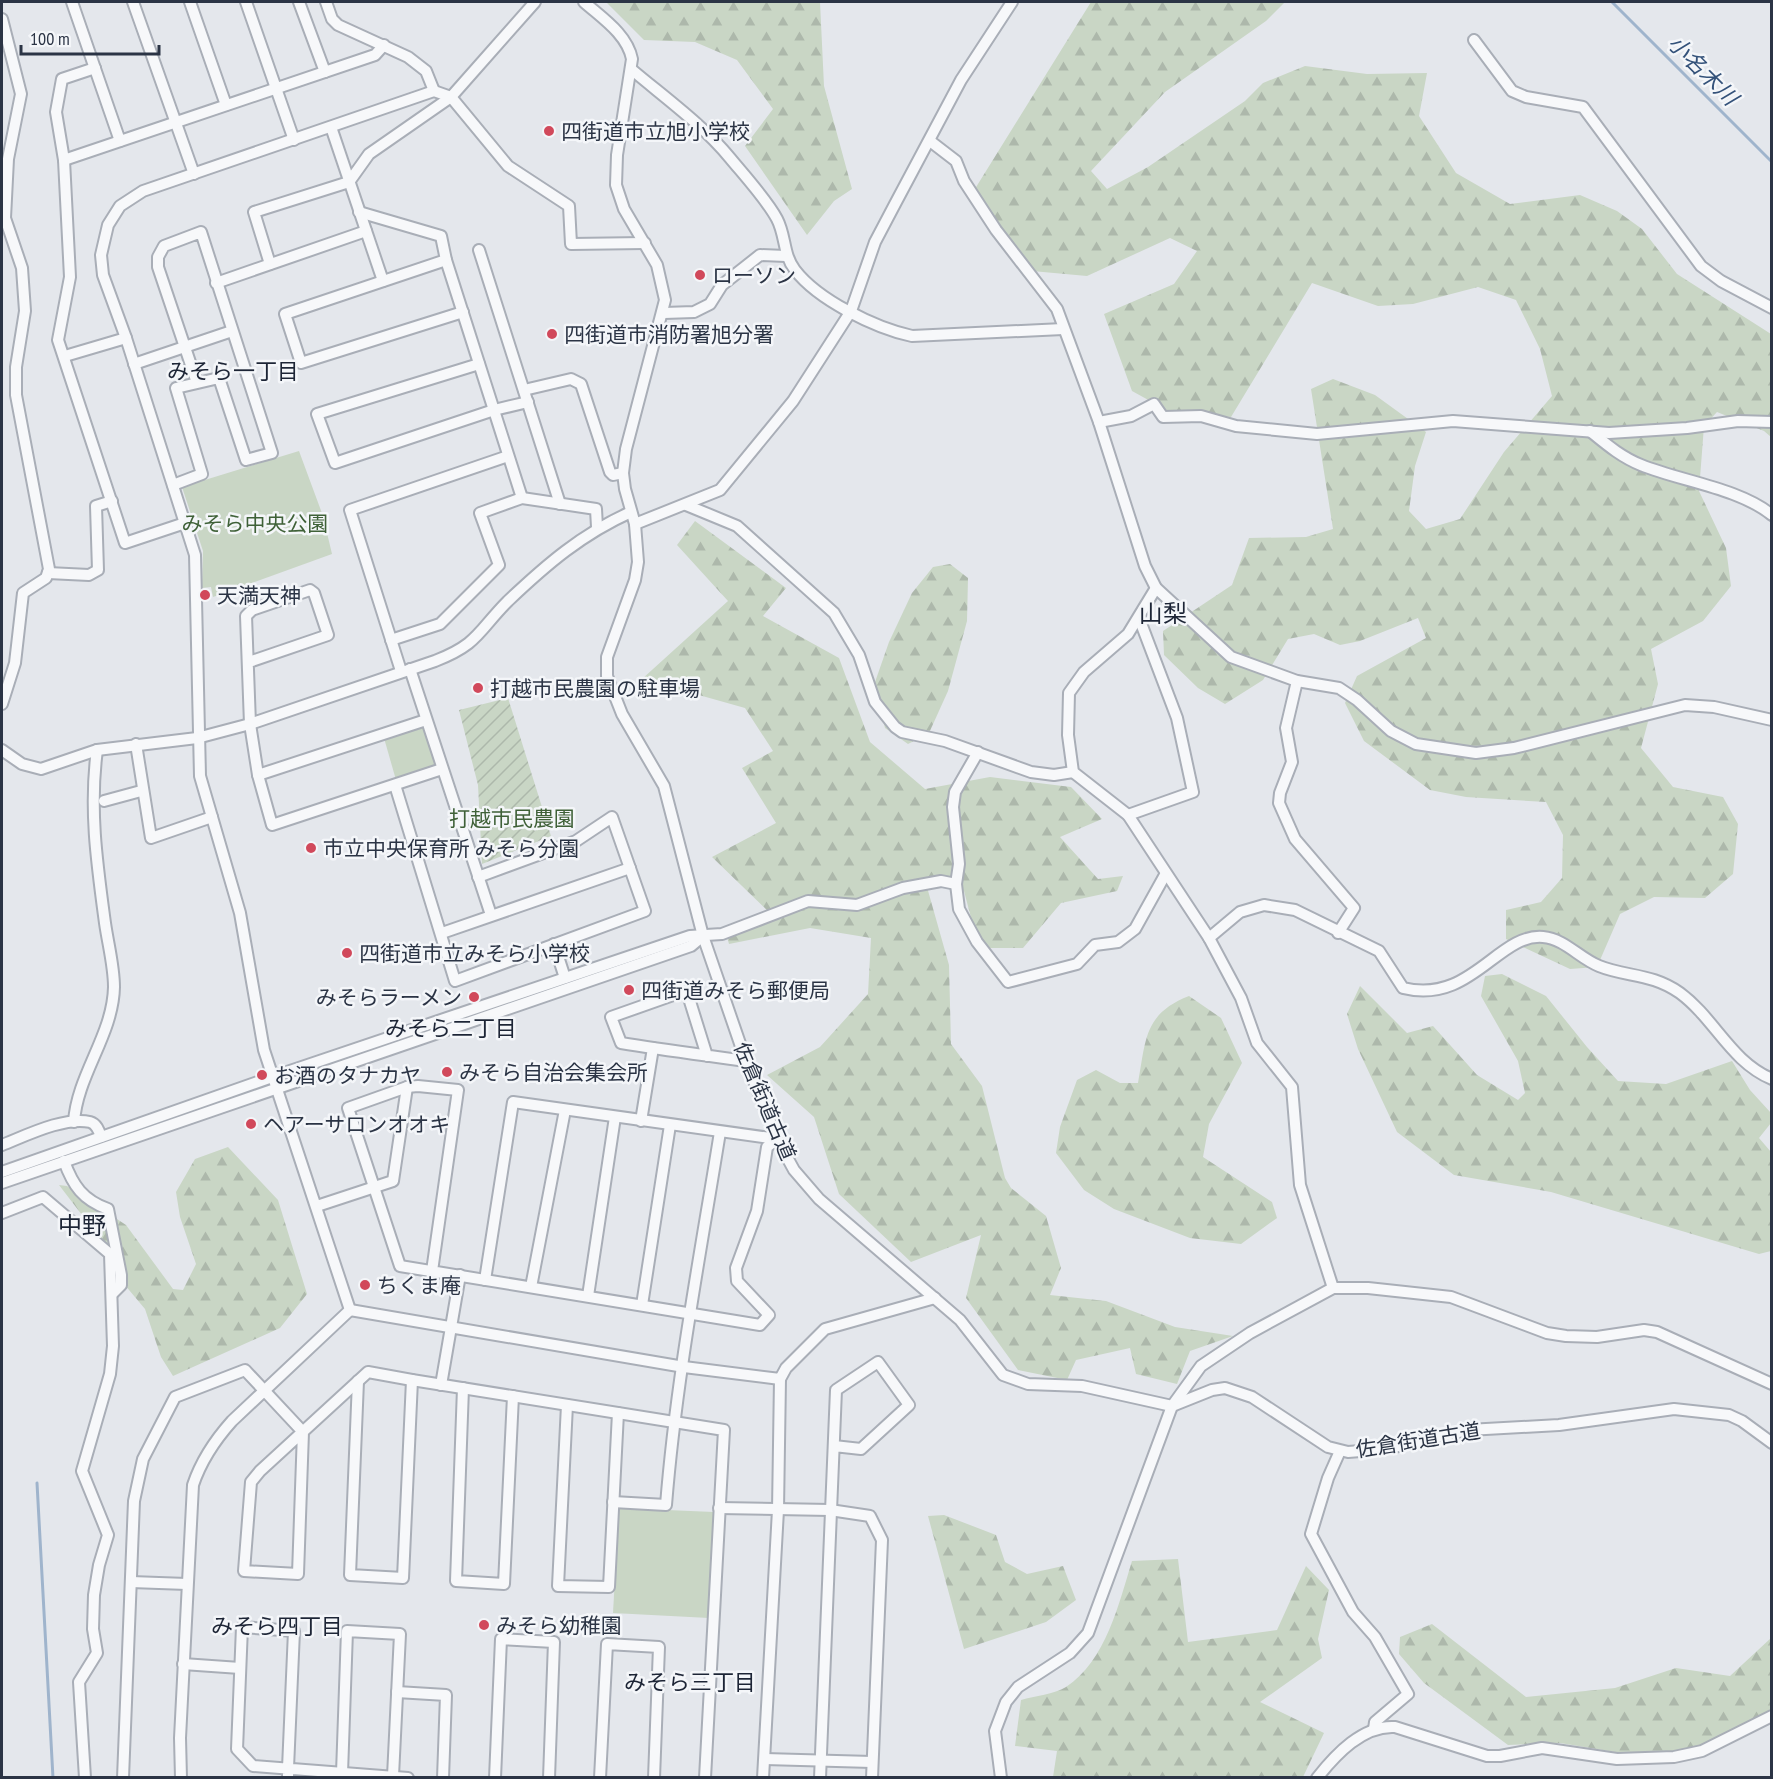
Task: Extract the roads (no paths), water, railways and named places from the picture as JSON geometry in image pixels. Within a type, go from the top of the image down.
[{"type":"street","points":[[72,2],[120,141]]},
{"type":"street","points":[[133,2],[194,174]]},
{"type":"street","points":[[190,2],[226,105]]},
{"type":"street","points":[[246,2],[294,140]]},
{"type":"street","points":[[298,2],[325,72]]},
{"type":"street","points":[[326,2],[332,20],[338,25],[408,57],[426,71],[434,91]]},
{"type":"street","points":[[270,264],[254,212],[349,182],[369,154],[451,97],[536,2]]},
{"type":"street","name":"佐倉街道古道","points":[[584,2],[625,40],[630,48],[631,69],[617,155],[616,185],[624,209],[645,243],[661,277],[665,300],[664,313],[626,449],[623,473],[635,524],[638,549],[635,580],[610,644],[606,676],[622,714],[664,786],[703,936],[746,1061],[777,1139],[794,1170],[819,1199],[960,1320],[1003,1375],[1028,1384],[1082,1386],[1172,1406],[1212,1390],[1225,1388],[1252,1397],[1328,1447],[1340,1451],[1386,1449],[1468,1430],[1559,1425],[1674,1408],[1729,1415],[1742,1421],[1772,1443]]},
{"type":"street","points":[[635,524],[720,490],[793,401],[851,311],[875,242],[966,72],[1012,2]]},
{"type":"street","points":[[2,19],[21,94],[8,159],[5,218],[22,268],[25,310],[16,367],[16,395],[48,573],[46,578],[23,593],[15,663],[2,704]]},
{"type":"street","points":[[1474,40],[1512,91],[1526,98],[1583,107],[1701,266],[1721,281],[1772,308]]},
{"type":"street","points":[[64,160],[375,55],[384,45]]},
{"type":"street","points":[[95,68],[62,79],[56,112],[64,160],[70,278],[58,340],[125,543],[185,524]]},
{"type":"street","points":[[631,69],[699,126],[728,156],[777,218],[786,256],[809,286],[851,311],[892,330],[912,336],[1062,329]]},
{"type":"street","points":[[350,1310],[264,1050],[250,985],[240,913],[200,776],[197,738],[195,555],[126,338],[103,275],[101,255],[108,225],[120,206],[143,191],[434,91],[451,97],[508,165],[569,206],[571,244],[645,243]]},
{"type":"street","points":[[331,127],[383,281]]},
{"type":"street","points":[[930,141],[956,161],[964,181],[996,230],[1057,309],[1062,329],[1067,333],[1099,422],[1145,566],[1156,588],[1231,657],[1297,681],[1339,688],[1357,700],[1390,731],[1408,741],[1462,752],[1514,748],[1685,705],[1714,707],[1772,720]]},
{"type":"street","points":[[359,212],[441,236],[446,260],[522,498]]},
{"type":"street","points":[[216,283],[366,231]]},
{"type":"street","points":[[173,485],[202,474],[177,388],[219,378],[246,460],[272,453],[201,232],[164,246],[158,257],[158,267],[197,383]]},
{"type":"street","points":[[479,250],[560,504]]},
{"type":"street","points":[[664,313],[694,312],[710,304],[722,285],[760,255],[786,256]]},
{"type":"street","points":[[446,260],[285,314],[301,363],[463,312]]},
{"type":"street","points":[[134,364],[232,331]]},
{"type":"street","points":[[65,356],[126,338]]},
{"type":"street","points":[[479,364],[317,414],[335,463],[494,410],[528,402]]},
{"type":"street","points":[[524,390],[571,379],[581,384],[610,472],[613,475],[623,473]]},
{"type":"street","points":[[1099,422],[1131,416],[1154,404],[1162,417],[1201,416],[1236,426],[1317,434],[1453,421],[1590,431],[1646,432],[1738,421],[1772,422]]},
{"type":"street","points":[[1590,431],[1620,454],[1641,465],[1741,498],[1763,508],[1772,515]]},
{"type":"street","points":[[491,915],[426,720],[391,640],[350,510],[508,456]]},
{"type":"street","points":[[391,640],[440,624],[499,565],[480,513],[522,498],[596,509],[597,526]]},
{"type":"street","points":[[48,573],[89,575],[98,570],[96,506],[112,501]]},
{"type":"street","points":[[686,505],[737,526],[834,613],[860,655],[875,702],[895,727],[902,732],[945,741],[1031,772],[1054,775],[1073,772]]},
{"type":"street","points":[[2,750],[22,764],[41,769],[97,750],[197,738],[250,724],[440,659],[462,650],[475,640],[506,604],[547,564],[597,526],[631,512]]},
{"type":"street","points":[[1156,588],[1128,634],[1084,672],[1069,693],[1068,735],[1073,772],[1128,815],[1165,875],[1209,938],[1240,998],[1257,1043],[1292,1087],[1300,1185],[1334,1288]]},
{"type":"street","points":[[249,662],[328,635],[314,593],[310,590],[248,612],[246,624],[250,724],[258,775],[272,825],[442,769]]},
{"type":"street","points":[[1128,815],[1193,792],[1177,718],[1139,618]]},
{"type":"street","points":[[440,659],[444,672]]},
{"type":"street","points":[[1297,681],[1286,728],[1292,762],[1280,792],[1279,803],[1295,839],[1353,908],[1338,933]]},
{"type":"street","points":[[258,775],[426,720]]},
{"type":"street","points":[[136,744],[141,791],[151,838],[212,817]]},
{"type":"street","points":[[75,1122],[76,1104],[111,1015],[114,986],[94,835],[92,789],[97,750]]},
{"type":"street","points":[[978,753],[955,792],[953,807],[959,864],[956,884],[959,909],[977,942],[1008,982],[1077,964],[1095,945],[1118,942],[1135,930],[1165,875]]},
{"type":"street","points":[[395,785],[455,981],[645,911],[612,817],[576,841],[478,877]]},
{"type":"street","points":[[104,801],[141,791]]},
{"type":"street","points":[[442,933],[630,868]]},
{"type":"street","points":[[2,1172],[272,1077],[690,936],[722,934],[808,901],[857,905],[903,888],[941,882],[956,884]]},
{"type":"street","points":[[1209,938],[1240,912],[1264,905],[1294,910],[1379,951],[1403,988],[1417,992],[1431,991],[1458,983],[1529,937],[1559,941],[1599,966],[1652,979],[1679,992],[1704,1013],[1746,1065],[1772,1080]]},
{"type":"street","points":[[2,1183],[691,946],[703,936]]},
{"type":"street","points":[[554,944],[565,978]]},
{"type":"street","points":[[707,1056],[688,995],[679,993],[611,1017],[621,1043],[707,1056],[746,1061]]},
{"type":"street","points":[[641,1120],[653,1048]]},
{"type":"street","points":[[317,1206],[393,1181],[407,1087]]},
{"type":"street","points":[[432,1271],[459,1090],[407,1087],[348,1108],[400,1266],[760,1324],[769,1316],[737,1281],[736,1268],[757,1211],[767,1147],[777,1139]]},
{"type":"street","points":[[485,1280],[513,1102],[777,1139]]},
{"type":"street","points":[[531,1287],[565,1110]]},
{"type":"street","points":[[588,1296],[615,1117]]},
{"type":"street","points":[[2,1145],[50,1126],[75,1122],[91,1122],[97,1127],[101,1137]]},
{"type":"street","points":[[642,1305],[670,1125]]},
{"type":"street","points":[[613,1502],[666,1505],[673,1422],[684,1367],[720,1132]]},
{"type":"street","points":[[64,1161],[76,1190],[91,1203],[108,1209],[121,1275],[121,1285],[113,1293]]},
{"type":"street","points":[[2,1213],[43,1197],[110,1254],[113,1293],[111,1374],[82,1472],[108,1535],[99,1565],[94,1595],[93,1629],[97,1653],[79,1682],[85,1778]]},
{"type":"street","points":[[441,1384],[460,1275]]},
{"type":"street","points":[[1001,1778],[995,1731],[1001,1712],[1012,1693],[1070,1653],[1088,1633],[1172,1406],[1201,1366],[1250,1333],[1334,1288],[1368,1288],[1451,1297],[1547,1333],[1566,1336],[1597,1337],[1644,1330],[1657,1332],[1772,1384]]},
{"type":"street","points":[[763,1778],[778,1510],[780,1379],[786,1368],[825,1329],[935,1298]]},
{"type":"street","points":[[350,1310],[684,1367],[780,1379]]},
{"type":"street","points":[[181,1778],[187,1584],[193,1485],[197,1472],[219,1436],[350,1310]]},
{"type":"street","points":[[820,1778],[836,1390],[878,1362],[909,1405],[861,1449],[834,1446]]},
{"type":"street","points":[[123,1778],[134,1501],[143,1459],[175,1397],[246,1370],[303,1432],[298,1574],[244,1571],[251,1482],[260,1471],[303,1432],[368,1372],[724,1430],[705,1778]]},
{"type":"street","points":[[358,1381],[350,1575],[403,1578],[412,1380]]},
{"type":"street","points":[[464,1388],[456,1581],[504,1584],[513,1396]]},
{"type":"street","points":[[567,1405],[558,1586],[609,1587],[618,1413]]},
{"type":"street","points":[[1340,1451],[1328,1478],[1311,1534],[1353,1612],[1375,1637],[1408,1694],[1375,1722],[1374,1729]]},
{"type":"street","points":[[720,1508],[830,1510],[870,1516],[882,1540],[873,1777]]},
{"type":"street","points":[[131,1582],[187,1584]]},
{"type":"street","points":[[288,1773],[294,1631],[242,1628],[237,1749],[253,1766],[288,1773],[342,1773],[408,1778]]},
{"type":"street","points":[[342,1773],[347,1631],[400,1634],[393,1776]]},
{"type":"street","points":[[495,1778],[501,1639],[554,1642],[549,1778]]},
{"type":"street","points":[[600,1778],[607,1644],[659,1647],[654,1778]]},
{"type":"street","points":[[183,1664],[240,1668]]},
{"type":"street","points":[[397,1692],[446,1695],[443,1778]]},
{"type":"street","points":[[1317,1778],[1359,1737],[1374,1729],[1395,1727],[1487,1756],[1500,1756],[1542,1748],[1617,1759],[1648,1759],[1702,1751],[1772,1716]]},
{"type":"street","points":[[765,1759],[872,1762]]},
{"type":"waterway","name":"小名木川","points":[[1612,2],[1772,162]]},
{"type":"waterway","points":[[37,1483],[53,1778]]},
{"type":"place","name":"四街道市立旭小学校","points":[[549,131]]},
{"type":"place","name":"ローソン","points":[[700,275]]},
{"type":"place","name":"四街道市消防署旭分署","points":[[552,334]]},
{"type":"place","name":"天満天神","points":[[205,595]]},
{"type":"place","name":"打越市民農園の駐車場","points":[[478,688]]},
{"type":"place","name":"市立中央保育所 みそら分園","points":[[311,848]]},
{"type":"place","name":"四街道市立みそら小学校","points":[[347,953]]},
{"type":"place","name":"四街道みそら郵便局","points":[[629,990]]},
{"type":"place","name":"みそらラーメン","points":[[474,997]]},
{"type":"place","name":"みそら自治会集会所","points":[[447,1072]]},
{"type":"place","name":"お酒のタナカヤ","points":[[262,1075]]},
{"type":"place","name":"ヘアーサロンオオキ","points":[[251,1124]]},
{"type":"place","name":"ちくま庵","points":[[365,1285]]},
{"type":"place","name":"みそら幼稚園","points":[[484,1625]]},
{"type":"district","name":"みそら一丁目","points":[[233,371]]},
{"type":"district","name":"山梨","points":[[1163,613]]},
{"type":"district","name":"みそら二丁目","points":[[451,1028]]},
{"type":"district","name":"中野","points":[[82,1225]]},
{"type":"district","name":"みそら四丁目","points":[[277,1626]]},
{"type":"district","name":"みそら三丁目","points":[[690,1682]]},
{"type":"park label","name":"みそら中央公園","points":[[255,523]]},
{"type":"park label","name":"打越市民農園","points":[[512,818]]}]
